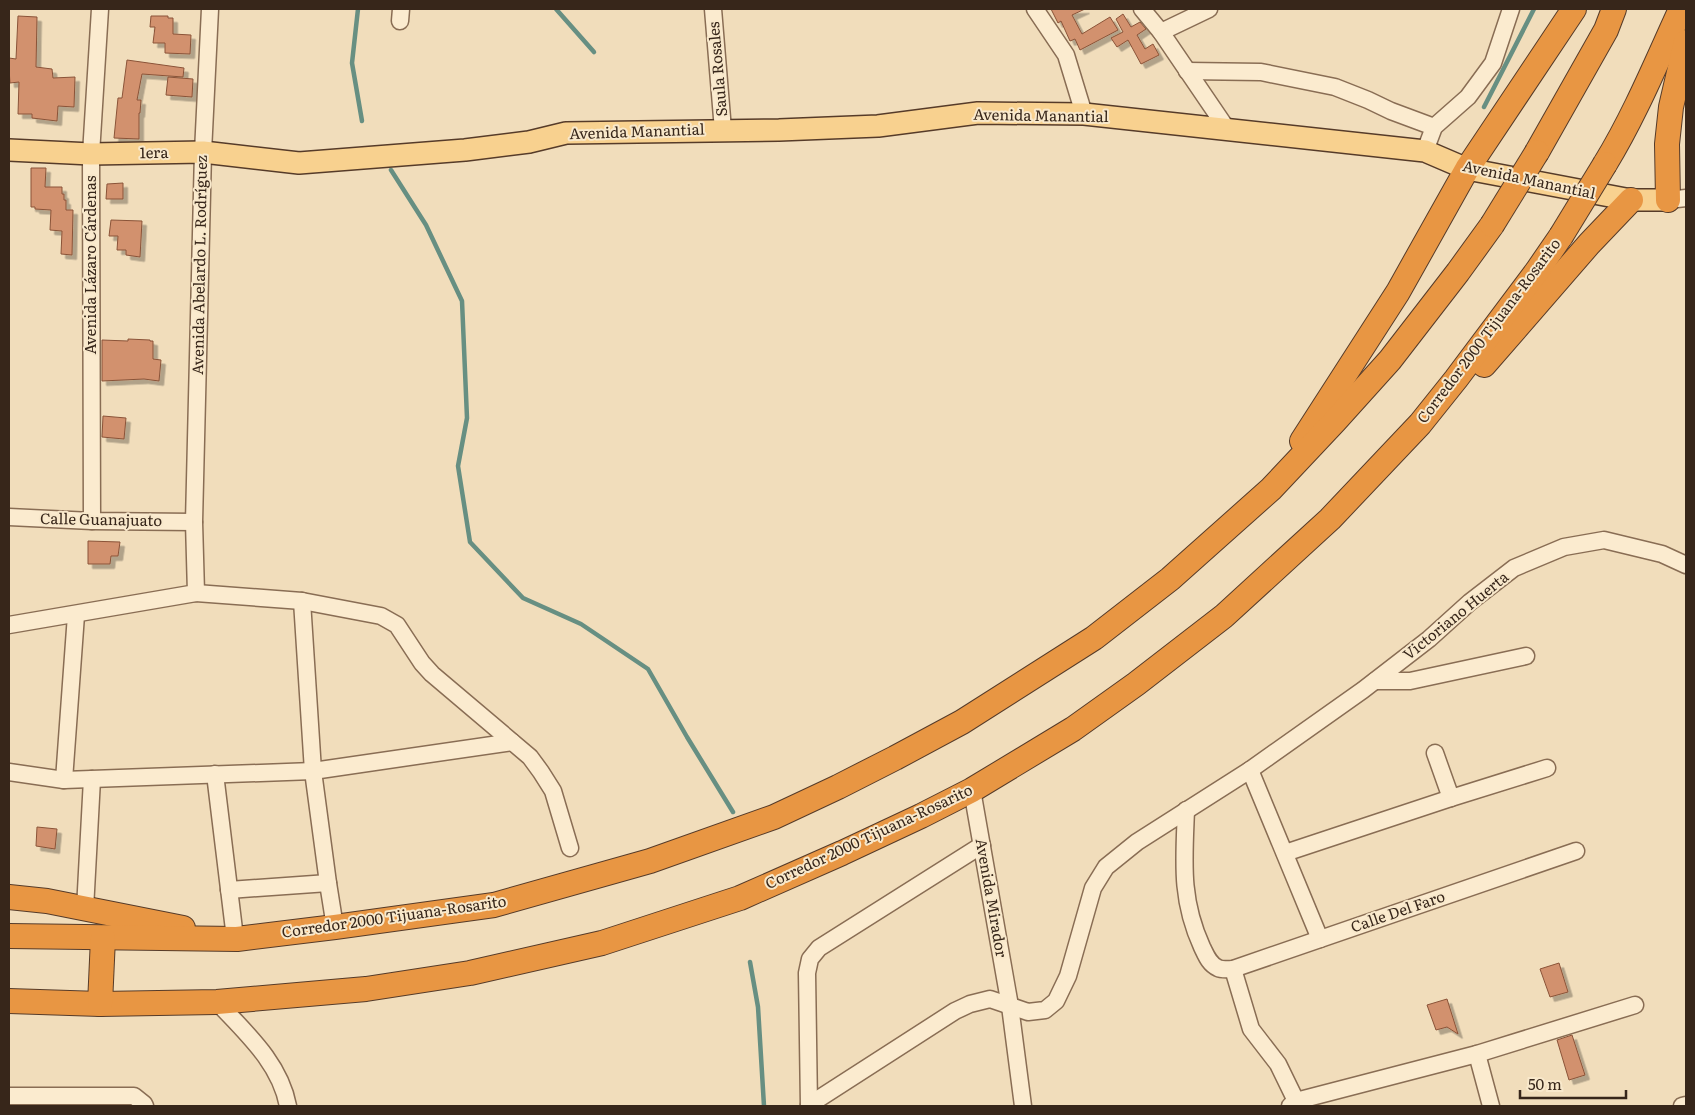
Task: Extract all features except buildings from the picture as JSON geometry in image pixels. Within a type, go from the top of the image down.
[{"type":"highway","points":[[1271,489],[1398,292],[1467,169],[1574,9]]},
{"type":"highway","name":"Corredor 2000 Tijuana-Rosarito","points":[[9,936],[236,939],[494,905],[650,861],[774,817],[838,787],[962,722],[1094,638],[1170,579],[1271,489],[1390,360],[1492,225],[1538,152],[1601,38],[1614,9]]},
{"type":"highway","name":"Corredor 2000 Tijuana-Rosarito","points":[[9,1001],[100,1004],[217,1002],[366,989],[470,972],[602,943],[740,898],[842,854],[972,790],[1073,729],[1136,684],[1224,616],[1330,519],[1420,424],[1537,271],[1561,236],[1616,145],[1650,79],[1681,9]]},
{"type":"highway","points":[[1677,199],[1667,144],[1670,107],[1686,42]]},
{"type":"highway","points":[[1420,424],[1487,363],[1589,244],[1631,200]]},
{"type":"highway","points":[[9,898],[47,901],[236,939]]},
{"type":"highway","points":[[100,1004],[103,938]]},
{"type":"main road","name":"Avenida Manantial","points":[[299,163],[465,150],[529,142],[566,133],[878,126],[978,113],[1084,114],[1425,151],[1467,169],[1631,200],[1677,199]]},
{"type":"main road","name":"1era","points":[[9,150],[91,154],[203,152],[299,163]]},
{"type":"street","name":"Avenida Lázaro Cárdenas","points":[[92,521],[91,154],[100,9]]},
{"type":"street","name":"Avenida Abelardo L. Rodríguez","points":[[196,593],[194,522],[203,152],[210,9]]},
{"type":"street","name":"Saula Rosales","points":[[713,9],[723,130]]},
{"type":"street","points":[[1035,9],[1066,56],[1084,114]]},
{"type":"street","points":[[1142,9],[1161,32],[1227,129]]},
{"type":"street","points":[[1161,32],[1209,9]]},
{"type":"street","points":[[1425,151],[1434,128],[1468,96],[1493,63],[1511,9]]},
{"type":"street","points":[[1187,71],[1261,72],[1334,88],[1434,128]]},
{"type":"street","name":"Calle Guanajuato","points":[[9,517],[92,521],[194,522]]},
{"type":"street","name":"Victoriano Huerta","points":[[809,1106],[955,1011],[970,1004],[990,999],[1028,1012],[1045,1010],[1056,1001],[1068,976],[1093,888],[1106,867],[1137,842],[1250,770],[1375,681],[1429,640],[1470,602],[1514,568],[1564,547],[1604,540],[1662,554],[1686,564]]},
{"type":"street","points":[[9,625],[196,593],[302,601],[382,616],[397,625],[422,663],[432,674],[530,757],[553,791],[570,848]]},
{"type":"street","points":[[302,601],[313,771],[336,927]]},
{"type":"street","points":[[64,780],[76,614]]},
{"type":"street","points":[[1375,681],[1410,681],[1526,656]]},
{"type":"street","points":[[9,772],[64,780],[313,771],[512,742]]},
{"type":"street","points":[[1434,753],[1451,798]]},
{"type":"street","points":[[1285,853],[1547,768]]},
{"type":"street","points":[[1250,770],[1320,939]]},
{"type":"street","points":[[215,774],[236,939]]},
{"type":"street","points":[[85,909],[92,779]]},
{"type":"street","name":"Avenida Mirador","points":[[972,790],[1010,1006]]},
{"type":"street","points":[[1186,810],[1183,870],[1185,895],[1195,932],[1210,963],[1226,969],[1251,1029],[1278,1064],[1293,1104],[1477,1054],[1635,1005]]},
{"type":"street","points":[[809,1106],[807,973],[810,959],[819,948],[982,845]]},
{"type":"street","name":"Calle Del Faro","points":[[1226,969],[1320,939],[1576,851]]},
{"type":"street","points":[[229,890],[328,883]]},
{"type":"street","points":[[217,1002],[266,1055],[283,1085],[288,1106]]},
{"type":"street","points":[[1010,1006],[1023,1106]]},
{"type":"street","points":[[1477,1054],[1491,1106]]},
{"type":"street","points":[[9,1096],[134,1096],[145,1106]]},
{"type":"street","points":[[1682,1106],[1686,1105]]},
{"type":"waterway","points":[[358,9],[352,63],[362,121]]},
{"type":"waterway","points":[[556,9],[594,52]]},
{"type":"waterway","points":[[1484,107],[1534,9]]},
{"type":"waterway","points":[[391,170],[426,225],[462,301],[467,418],[458,466],[470,542],[523,598],[581,624],[648,669],[733,812]]},
{"type":"waterway","points":[[750,962],[758,1007],[764,1106]]}]
